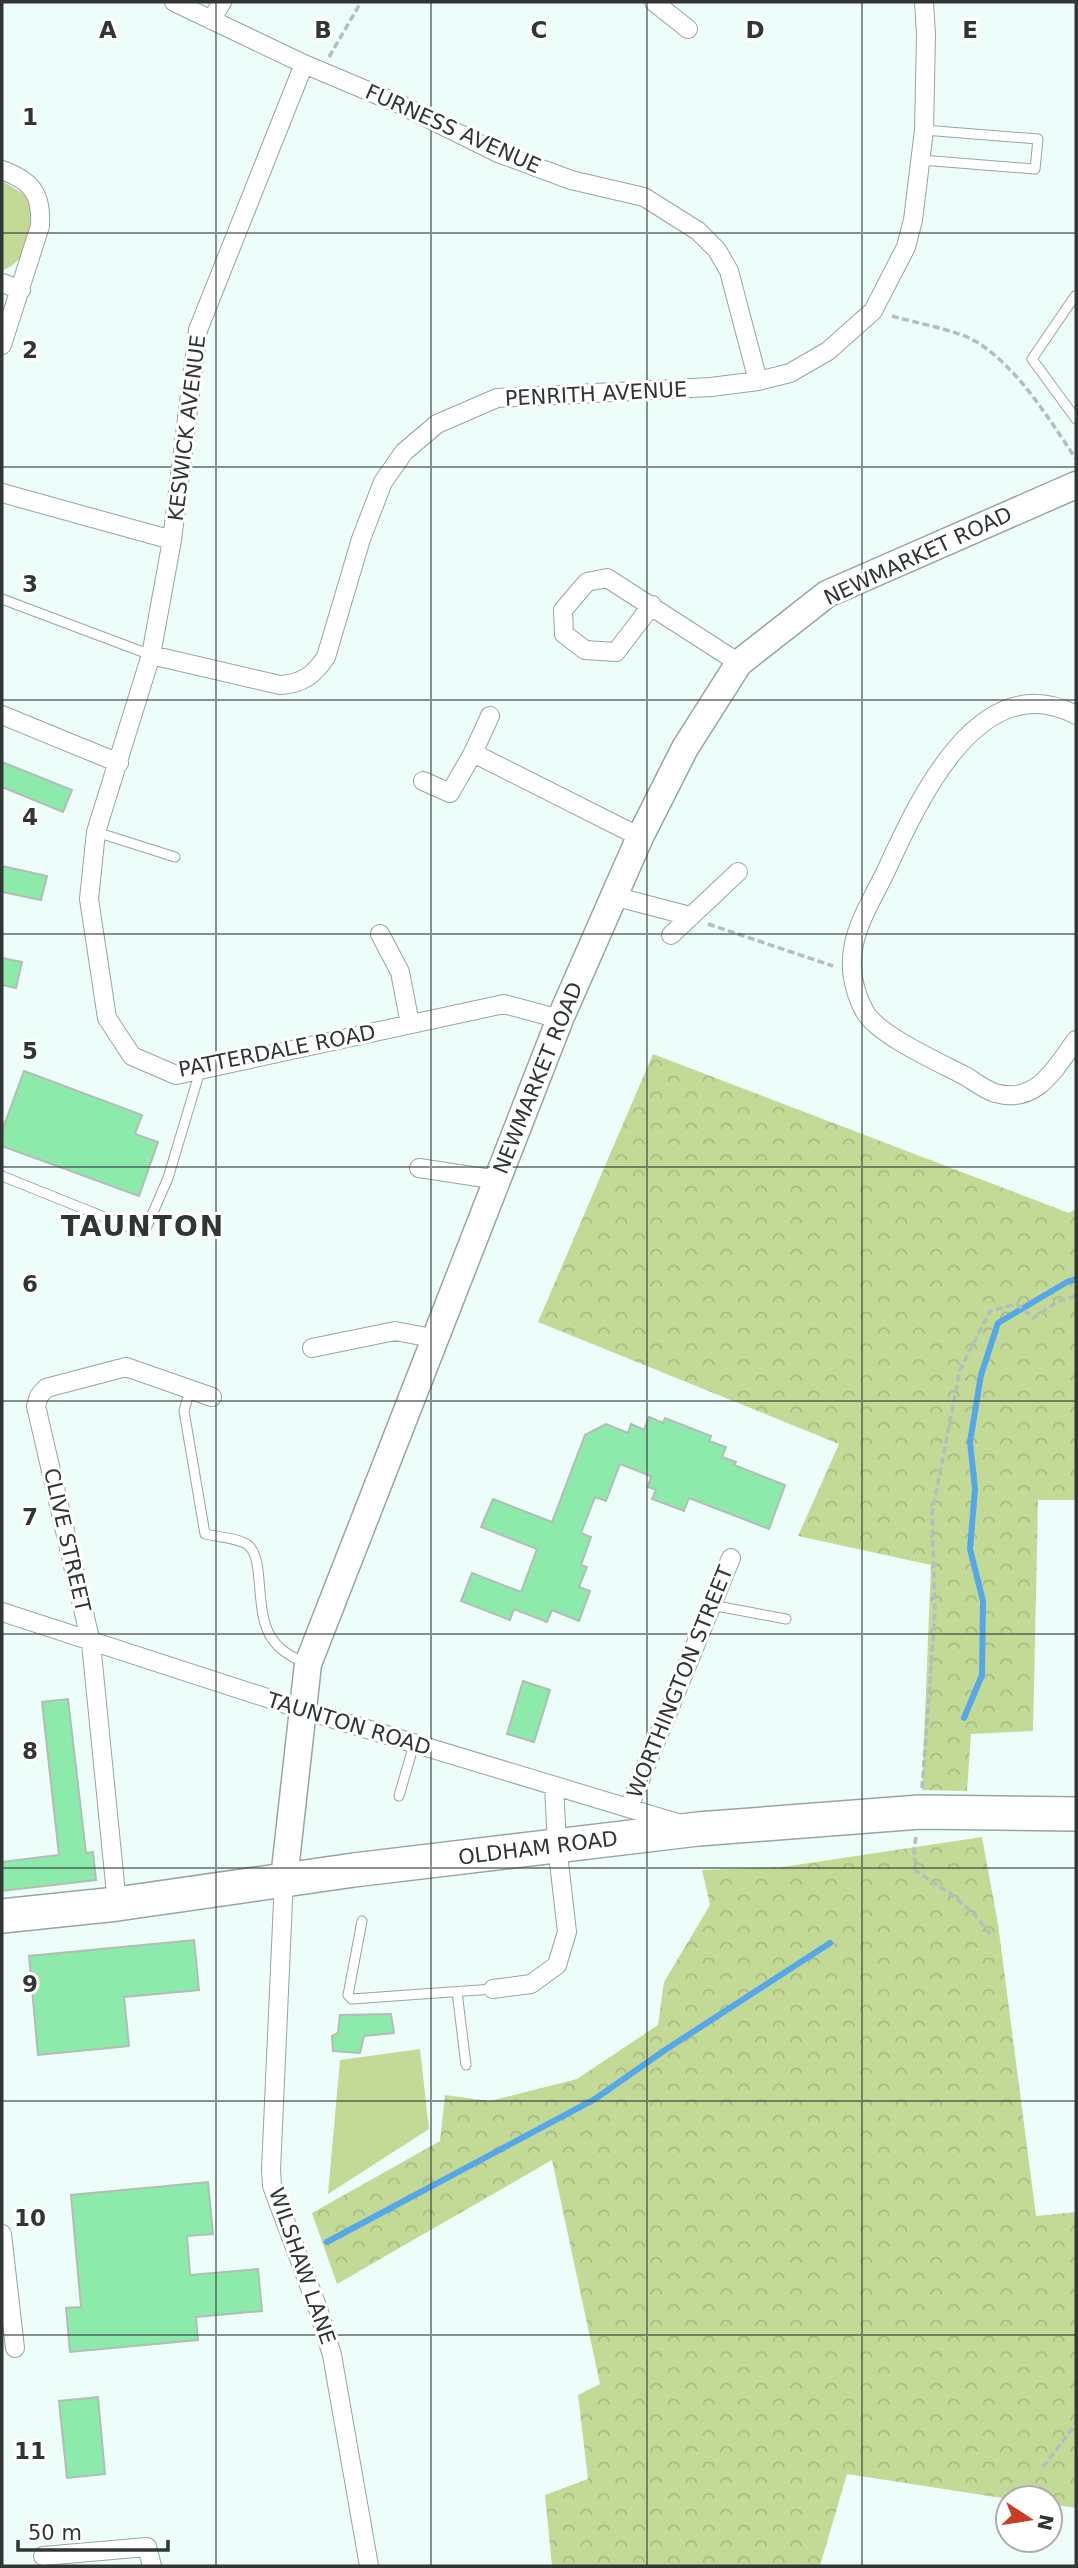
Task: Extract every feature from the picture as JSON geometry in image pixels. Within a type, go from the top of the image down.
[{"type":"highway","name":"OLDHAM ROAD","points":[[2,1916],[117,1904],[284,1880],[698,1829],[920,1812],[1076,1814]]},
{"type":"street","name":"FURNESS AVENUE","points":[[174,2],[304,64],[399,104],[498,153],[570,180],[644,197],[698,231],[717,250],[729,271],[758,381]]},
{"type":"street","points":[[211,20],[222,2]]},
{"type":"street","points":[[654,2],[688,29]]},
{"type":"street","name":"PENRITH AVENUE","points":[[151,655],[279,685],[293,684],[316,673],[326,657],[361,539],[383,482],[404,452],[437,424],[497,398],[711,387],[758,381],[790,373],[828,351],[873,311],[906,247],[913,220],[924,130],[924,2]]},
{"type":"street","name":"KESWICK AVENUE","points":[[119,763],[151,655],[172,540],[198,330],[304,64]]},
{"type":"street","points":[[2,170],[21,177],[31,187],[41,205],[40,226],[2,345]]},
{"type":"street","points":[[2,283],[21,290]]},
{"type":"street","name":"NEWMARKET ROAD","points":[[284,1880],[309,1664],[560,1019],[640,837],[685,748],[739,663],[827,594],[1076,485]]},
{"type":"street","points":[[2,493],[172,540]]},
{"type":"street","points":[[652,605],[616,652],[585,650],[564,635],[563,610],[587,582],[607,578],[652,605],[739,663]]},
{"type":"street","points":[[1076,715],[1066,710],[1037,705],[1010,707],[986,719],[965,736],[915,808],[855,939],[852,967],[855,988],[866,1014],[885,1032],[995,1093],[1023,1094],[1043,1084],[1076,1040]]},
{"type":"street","points":[[2,715],[119,763]]},
{"type":"street","points":[[423,781],[450,793],[490,716]]},
{"type":"street","points":[[473,753],[640,837]]},
{"type":"street","name":"PATTERDALE ROAD","points":[[119,763],[96,832],[89,899],[107,1018],[132,1056],[176,1075],[505,1004],[560,1019]]},
{"type":"street","points":[[671,934],[738,872]]},
{"type":"street","points":[[613,896],[690,916]]},
{"type":"street","points":[[380,934],[400,972],[410,1024]]},
{"type":"street","points":[[419,1168],[498,1180]]},
{"type":"street","points":[[312,1348],[395,1331],[437,1339]]},
{"type":"street","name":"CLIVE STREET","points":[[117,1904],[91,1643],[36,1406],[39,1396],[46,1388],[126,1367],[212,1397]]},
{"type":"street","name":"WORTHINGTON STREET","points":[[629,1807],[731,1558]]},
{"type":"street","name":"TAUNTON ROAD","points":[[2,1612],[304,1710],[698,1829]]},
{"type":"street","points":[[493,1989],[531,1984],[557,1965],[566,1932],[554,1786]]},
{"type":"street","name":"WILSHAW LANE","points":[[284,1880],[272,2186],[318,2309],[332,2355],[369,2566]]},
{"type":"street","points":[[2,2234],[15,2348]]},
{"type":"street","points":[[43,2556],[147,2547],[152,2566]]},
{"type":"lane","points":[[921,160],[1035,169],[1038,139],[924,130]]},
{"type":"lane","points":[[1075,296],[1032,359],[1076,419]]},
{"type":"lane","points":[[2,599],[151,655]]},
{"type":"lane","points":[[96,832],[175,857]]},
{"type":"lane","points":[[2,1176],[144,1233],[167,1178],[200,1069]]},
{"type":"lane","points":[[190,1389],[184,1411],[205,1534],[245,1543],[254,1551],[258,1563],[265,1630],[271,1642],[289,1657],[309,1664]]},
{"type":"lane","points":[[712,1605],[786,1619]]},
{"type":"lane","points":[[399,1796],[414,1744]]},
{"type":"lane","points":[[362,1922],[350,1997],[356,2000],[493,1989]]},
{"type":"lane","points":[[457,1992],[466,2065]]},
{"type":"path","points":[[321,71],[360,2]]},
{"type":"path","points":[[873,311],[974,340],[1001,361],[1034,399],[1076,459]]},
{"type":"path","points":[[690,916],[837,967],[852,967]]},
{"type":"path","points":[[990,1934],[975,1915],[916,1871],[914,1849],[920,1812],[935,1614],[932,1513],[960,1370],[990,1311],[1017,1304],[1033,1318],[1059,1301],[1076,1296]]},
{"type":"path","points":[[1043,2467],[1076,2424]]},
{"type":"green space","points":[[2,181],[26,196],[31,204],[33,226],[19,259],[2,270]]},
{"type":"green space","points":[[653,1054],[1069,1213],[1076,1209],[1076,1500],[1038,1500],[1033,1731],[971,1734],[967,1791],[922,1790],[931,1565],[798,1536],[839,1444],[538,1322]]},
{"type":"green space","points":[[982,1837],[998,1924],[1036,2216],[1076,2212],[1076,2508],[1064,2506],[1064,2484],[994,2484],[994,2497],[847,2474],[820,2566],[552,2566],[545,2495],[588,2479],[578,2395],[600,2384],[552,2160],[337,2284],[312,2213],[440,2141],[445,2095],[490,2101],[577,2079],[658,2025],[664,1982],[710,1905],[702,1870],[783,1867]]},
{"type":"green space","points":[[420,2049],[429,2129],[328,2194],[340,2060]]},
{"type":"building","points":[[2,762],[72,790],[63,812],[2,787]]},
{"type":"building","points":[[2,866],[47,876],[41,900],[2,892]]},
{"type":"building","points":[[2,958],[22,962],[16,988],[2,985]]},
{"type":"building","points":[[24,1071],[142,1115],[135,1134],[158,1142],[139,1196],[2,1146],[2,1131]]},
{"type":"building","points":[[649,1417],[663,1423],[665,1418],[711,1436],[709,1441],[726,1447],[722,1457],[736,1462],[734,1465],[785,1485],[769,1529],[689,1498],[684,1511],[652,1499],[656,1490],[648,1487],[651,1476],[620,1464],[606,1501],[595,1497],[581,1533],[591,1537],[581,1565],[587,1567],[579,1587],[590,1591],[579,1621],[552,1610],[547,1622],[514,1609],[510,1620],[461,1601],[472,1573],[521,1592],[537,1549],[481,1527],[493,1499],[552,1522],[585,1435],[606,1424],[628,1433],[631,1424],[644,1430]]},
{"type":"building","points":[[523,1681],[550,1690],[534,1742],[507,1734]]},
{"type":"building","points":[[68,1699],[86,1853],[93,1852],[96,1880],[2,1891],[2,1862],[59,1855],[42,1702]]},
{"type":"building","points":[[194,1940],[199,1990],[124,1997],[129,2046],[38,2055],[29,1956]]},
{"type":"building","points":[[391,2014],[394,2033],[364,2036],[360,2053],[333,2051],[332,2036],[338,2033],[340,2015]]},
{"type":"building","points":[[208,2182],[213,2234],[187,2236],[190,2275],[258,2269],[262,2311],[196,2317],[198,2340],[70,2352],[66,2308],[81,2307],[71,2195]]},
{"type":"building","points":[[98,2397],[105,2474],[67,2478],[59,2401]]},
{"type":"waterway","points":[[964,1718],[982,1675],[983,1601],[970,1549],[975,1489],[970,1442],[981,1375],[998,1323],[1076,1279]]},
{"type":"waterway","points":[[327,2242],[595,2099],[665,2050],[830,1943]]},
{"type":"district","name":"TAUNTON","points":[[143,1226]]}]
